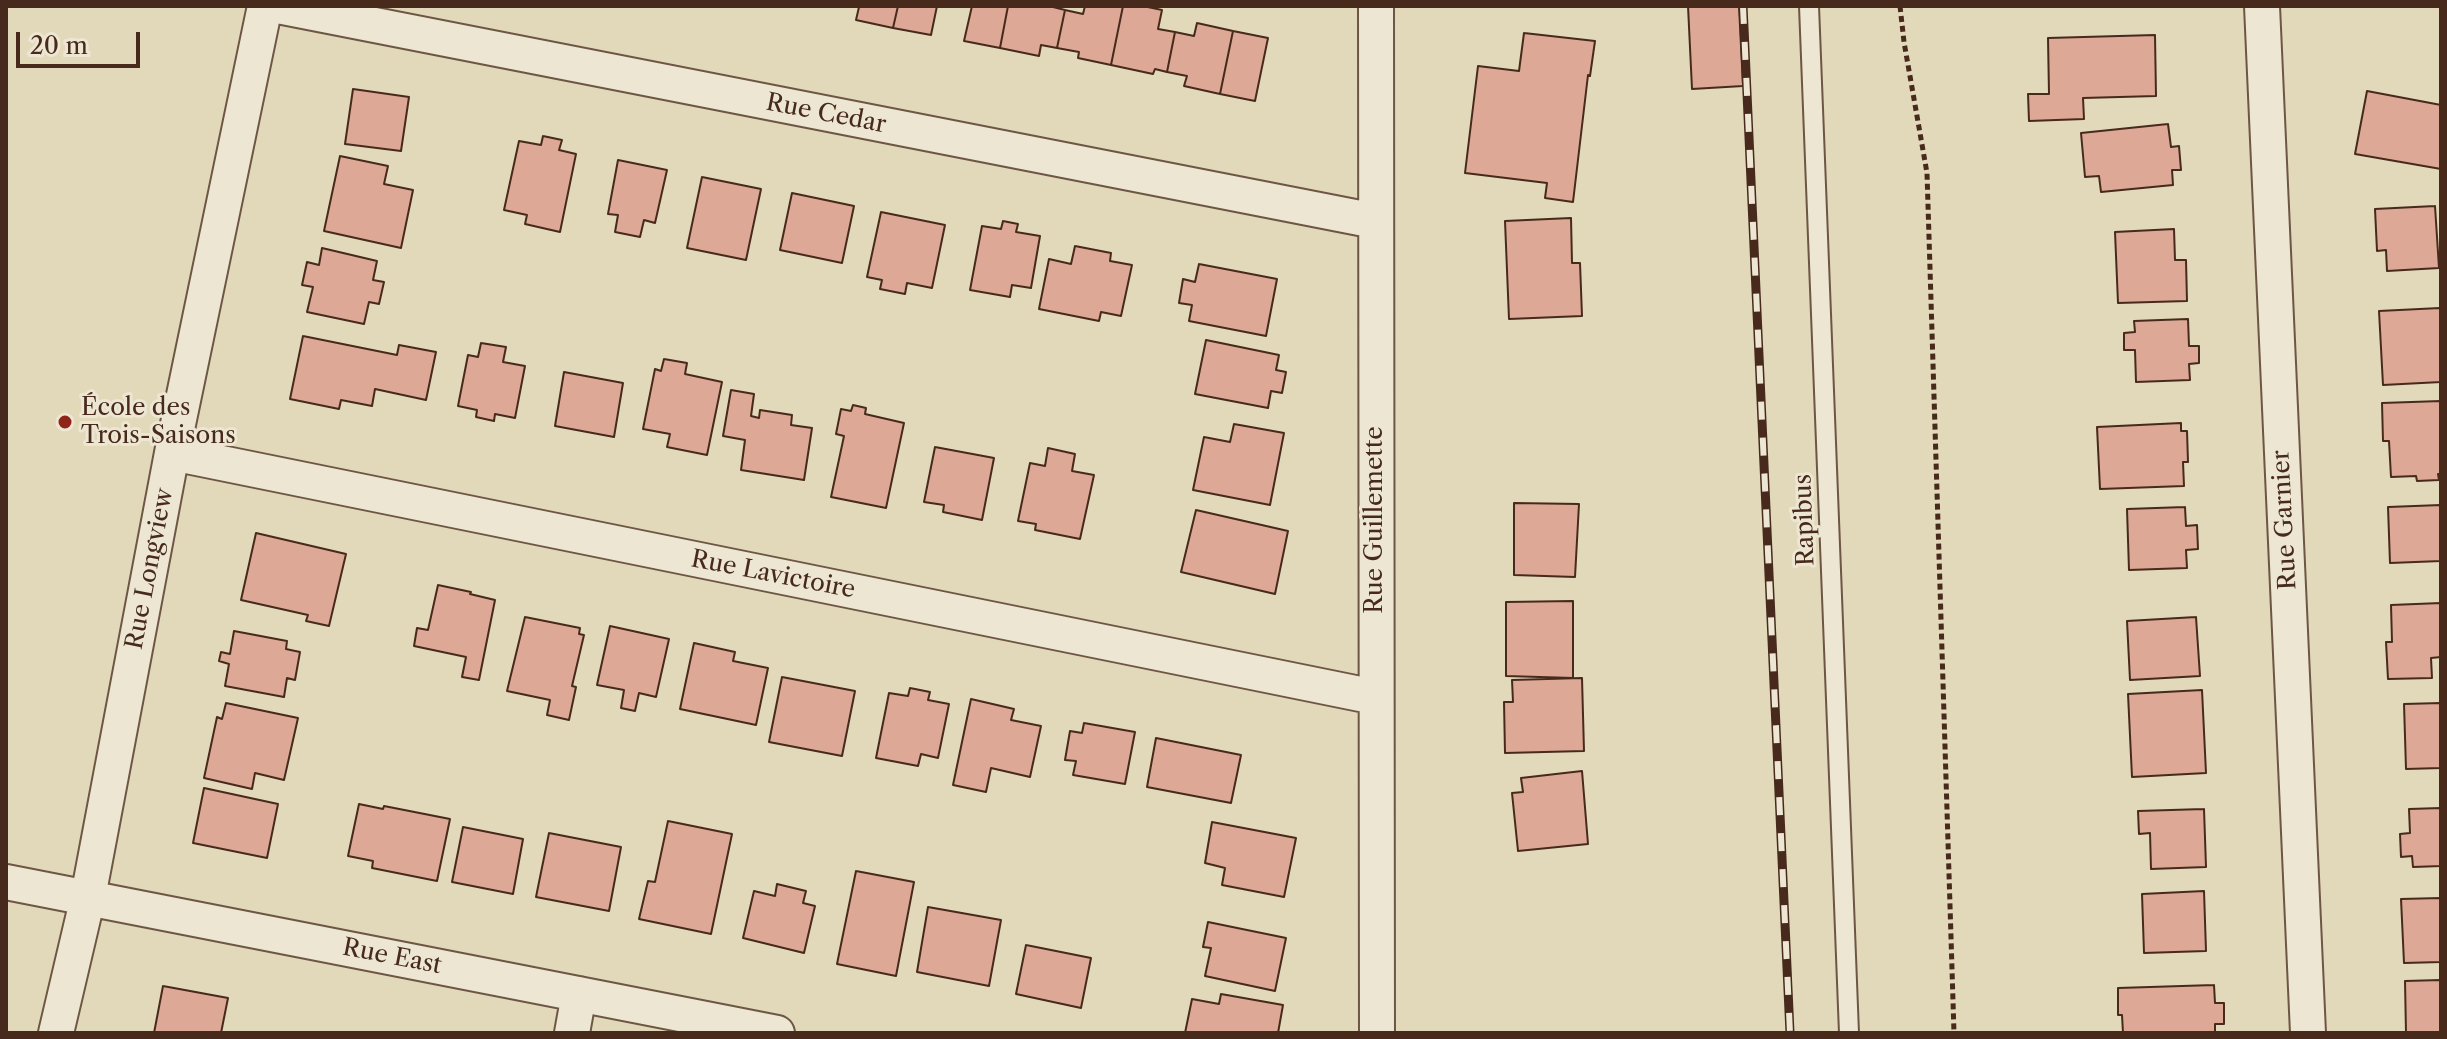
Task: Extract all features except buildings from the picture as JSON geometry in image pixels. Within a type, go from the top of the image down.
[{"type":"street","name":"Rue Longview","points":[[56,1033],[88,897],[172,453],[265,6]]},
{"type":"street","name":"Rue Cedar","points":[[278,6],[1375,221]]},
{"type":"street","name":"Rue Guillemette","points":[[1376,6],[1377,1033]]},
{"type":"street","name":"Rue Garnier","points":[[2262,6],[2308,1033]]},
{"type":"street","name":"Rue Lavictoire","points":[[172,453],[1375,697]]},
{"type":"street","name":"Rue East","points":[[6,882],[777,1033]]},
{"type":"street","points":[[572,1033],[579,994]]},
{"type":"lane","name":"Rapibus","points":[[1809,6],[1849,1033]]},
{"type":"path","points":[[1900,6],[1927,173],[1954,1033]]},
{"type":"railway","points":[[1743,6],[1790,1033]]},
{"type":"place","name":"École des Trois-Saisons","points":[[65,422]]}]
